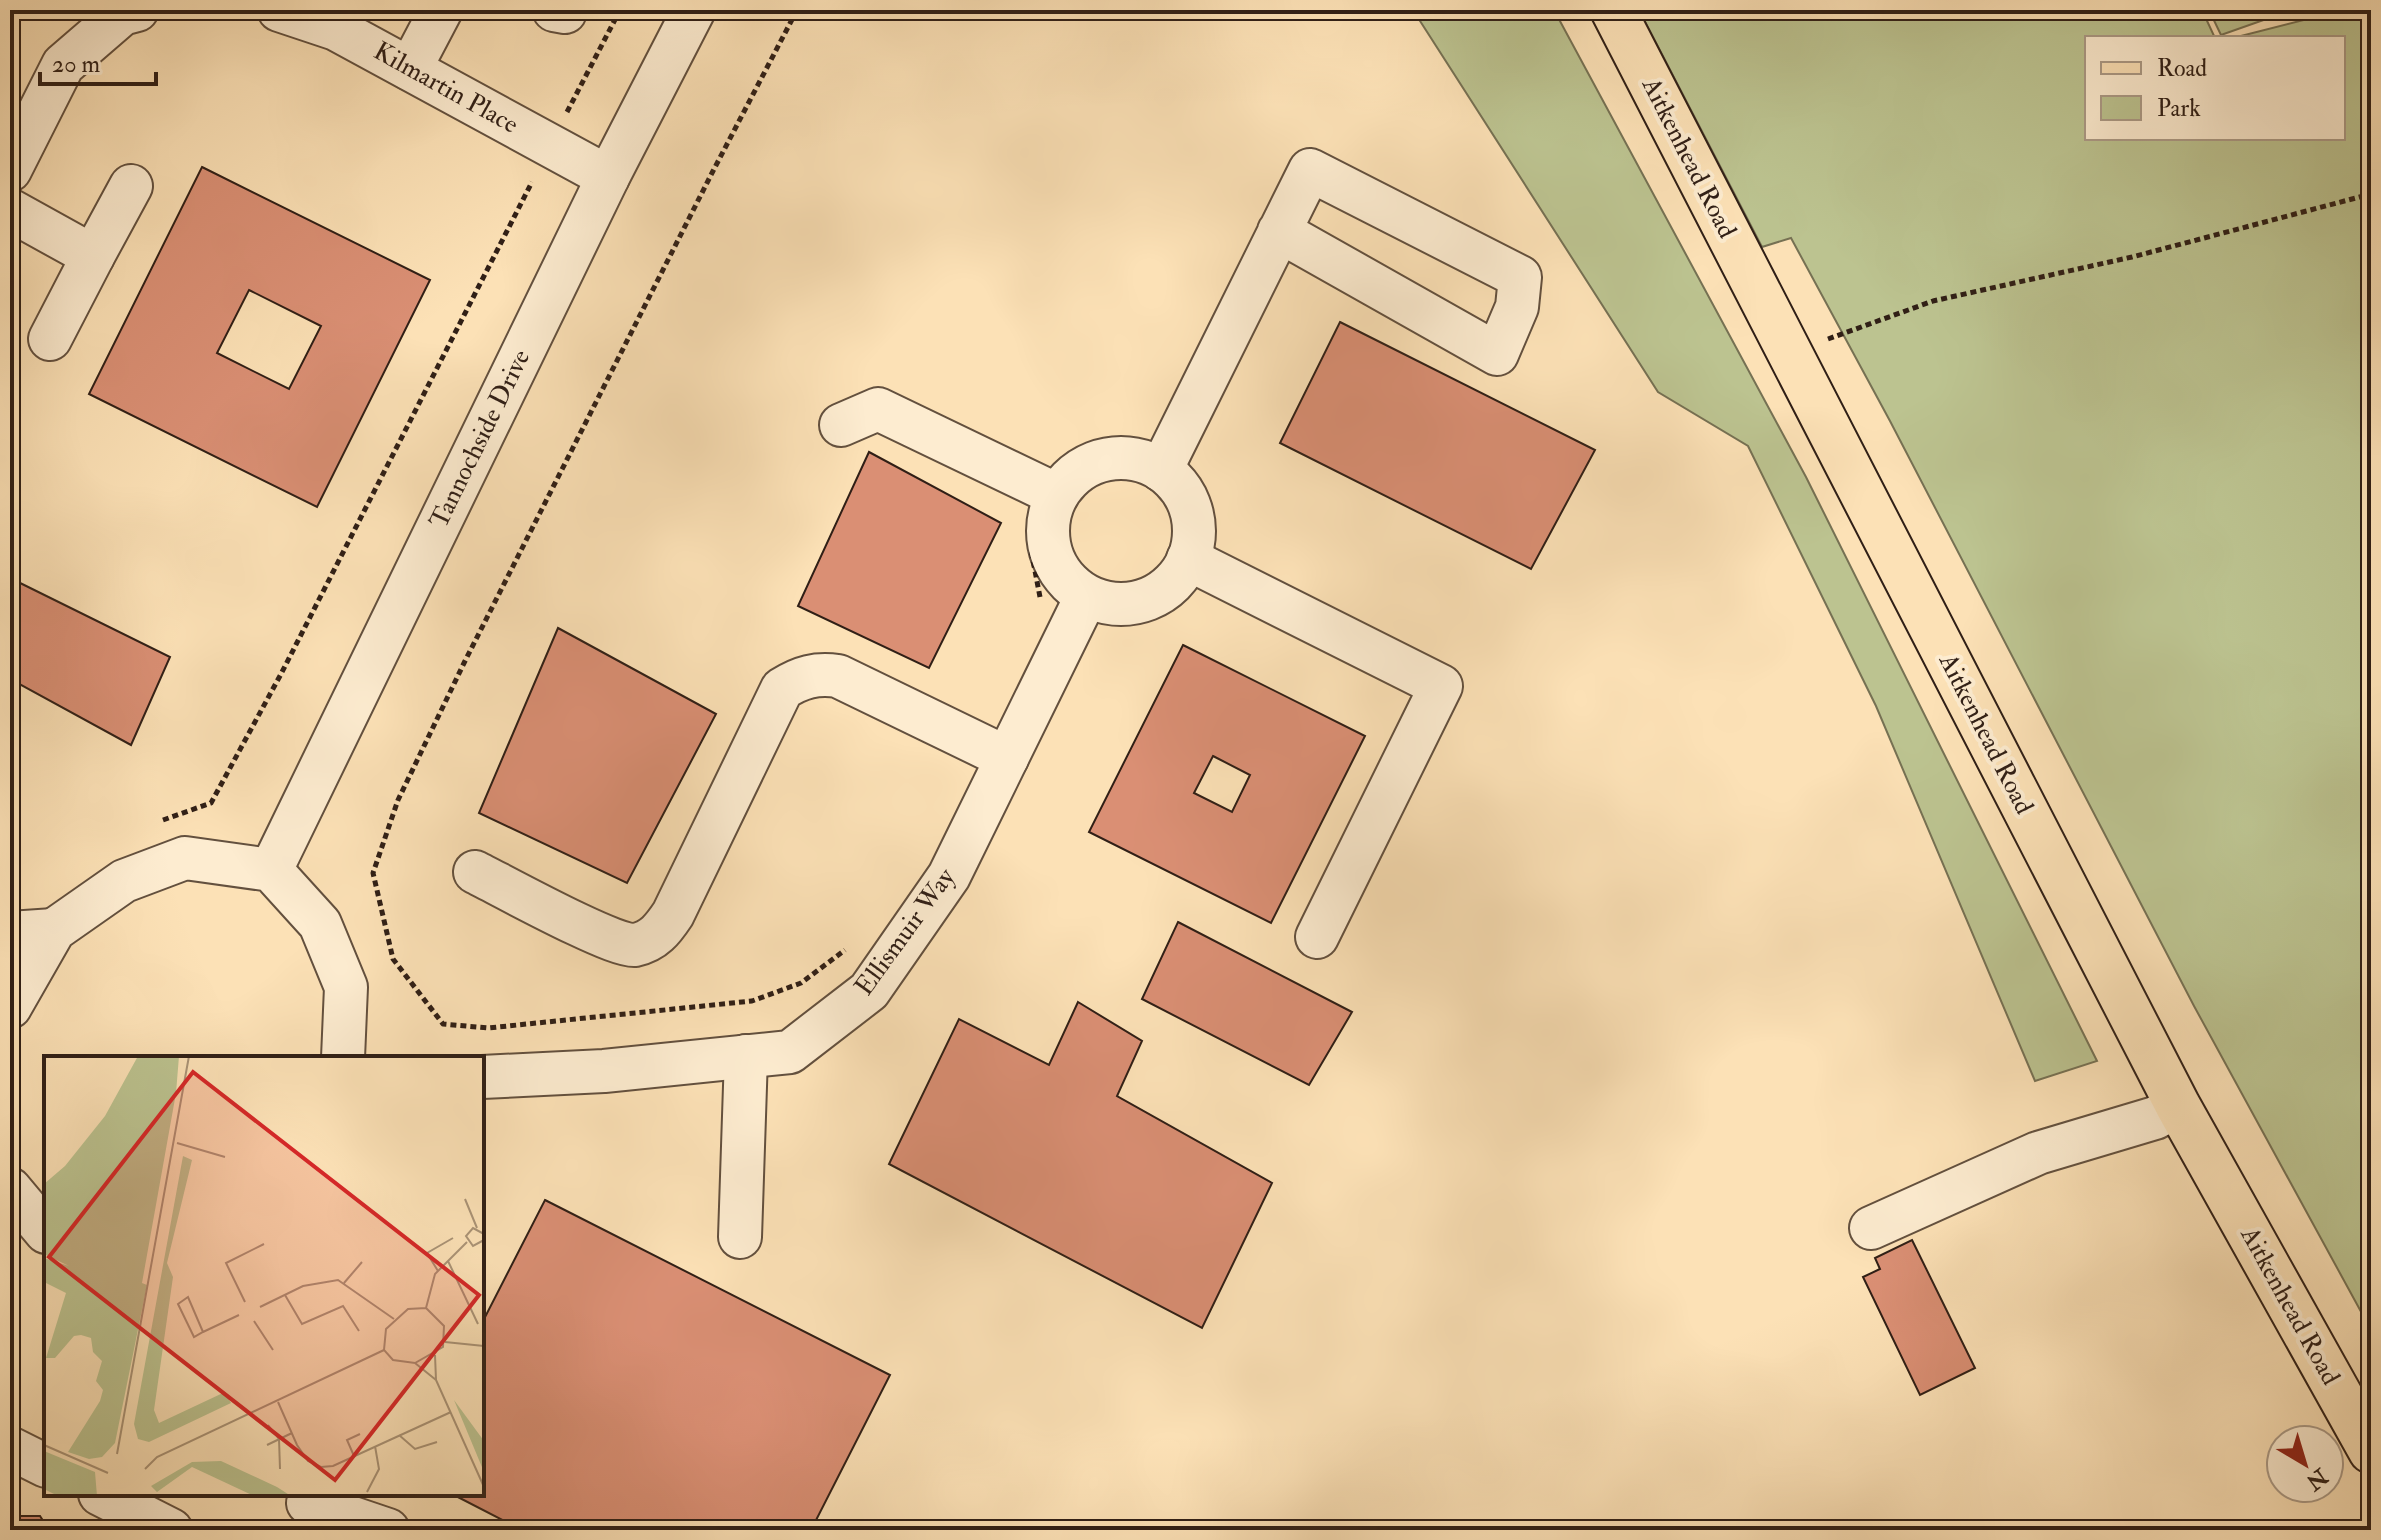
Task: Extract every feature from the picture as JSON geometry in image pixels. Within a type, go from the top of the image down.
[{"type":"main road","name":"Aitkenhead Road","points":[[1613,10],[2178,1106],[2371,1451]]},
{"type":"street","points":[[10,170],[63,65],[122,14],[137,10]]},
{"type":"street","name":"Kilmartin Place","points":[[279,10],[336,29],[608,177]]},
{"type":"street","points":[[410,69],[441,10]]},
{"type":"street","name":"Tannochside Drive","points":[[271,870],[608,177],[694,10]]},
{"type":"street","points":[[1161,470],[1279,231],[1310,170],[1520,277],[1517,307],[1497,354],[1279,231]]},
{"type":"street","points":[[50,339],[131,186]]},
{"type":"street","points":[[10,210],[93,256]]},
{"type":"street","points":[[841,425],[878,409],[1057,495]]},
{"type":"street","points":[[1114,458],[1135,459],[1161,470],[1186,497],[1194,522],[1193,547],[1183,571],[1155,597],[1130,604],[1104,603],[1086,597],[1066,581],[1048,545],[1048,519],[1057,495],[1068,480],[1089,465],[1114,458]]},
{"type":"street","points":[[1188,559],[1441,686],[1317,937]]},
{"type":"street","name":"Ellismuir Way","points":[[484,1077],[604,1071],[790,1052],[869,991],[949,876],[1086,597]]},
{"type":"street","points":[[475,872],[602,936],[633,946],[659,934],[673,914],[782,689],[800,678],[823,674],[838,676],[1007,758]]},
{"type":"street","points":[[10,1007],[54,930],[124,881],[185,858],[271,870],[320,924],[346,987],[343,1056]]},
{"type":"street","points":[[10,933],[54,930]]},
{"type":"street","points":[[740,1237],[746,1056]]},
{"type":"street","points":[[1871,1228],[2038,1153],[2155,1118],[2178,1106]]},
{"type":"street","points":[[10,1189],[44,1230]]},
{"type":"street","points":[[10,1230],[44,1232]]},
{"type":"street","points":[[10,1448],[44,1465]]},
{"type":"street","points":[[104,1496],[171,1530]]},
{"type":"street","points":[[307,1509],[388,1530]]},
{"type":"path","points":[[154,825],[167,817],[211,803],[281,674],[620,10]]},
{"type":"path","points":[[797,10],[458,675],[398,800],[373,873],[393,959],[443,1024],[488,1028],[752,1001],[801,983],[855,942]]},
{"type":"path","points":[[1789,353],[1933,301],[2132,257],[2371,194]]},
{"type":"path","points":[[1036,611],[1040,597],[1031,550],[1048,545]]},
{"type":"green space","points":[[1413,10],[1554,10],[1806,477],[2097,1061],[2035,1081],[1876,706],[1748,446],[1658,392]]},
{"type":"green space","points":[[1639,10],[2202,10],[2214,36],[2085,36],[2085,140],[2345,140],[2345,36],[2241,36],[2343,10],[2371,10],[2371,1330],[2194,1006],[1890,421],[1791,238],[1762,247]]},
{"type":"green space","points":[[2209,10],[2292,10],[2221,35]]},
{"type":"building","points":[[202,167],[430,280],[317,507],[89,394]],"holes":[[[249,290],[321,326],[289,389],[217,353]]]},
{"type":"building","points":[[1340,322],[1595,450],[1531,569],[1280,443]]},
{"type":"building","points":[[869,452],[1001,523],[929,668],[798,606]]},
{"type":"building","points":[[10,578],[170,657],[131,745],[10,679]]},
{"type":"building","points":[[558,628],[716,714],[627,883],[479,813]]},
{"type":"building","points":[[1183,645],[1365,736],[1271,923],[1089,832]],"holes":[[[1213,756],[1250,775],[1232,812],[1194,793]]]},
{"type":"building","points":[[1178,922],[1352,1012],[1309,1085],[1142,999]]},
{"type":"building","points":[[1078,1002],[1142,1041],[1117,1096],[1272,1183],[1202,1328],[889,1164],[959,1019],[1049,1065]]},
{"type":"building","points":[[545,1200],[890,1375],[811,1530],[522,1530],[456,1496],[484,1496],[484,1319]]},
{"type":"building","points":[[1912,1240],[1975,1368],[1920,1395],[1863,1277],[1880,1269],[1875,1258]]},
{"type":"building","points":[[10,1516],[40,1516],[49,1530],[10,1530]]}]
